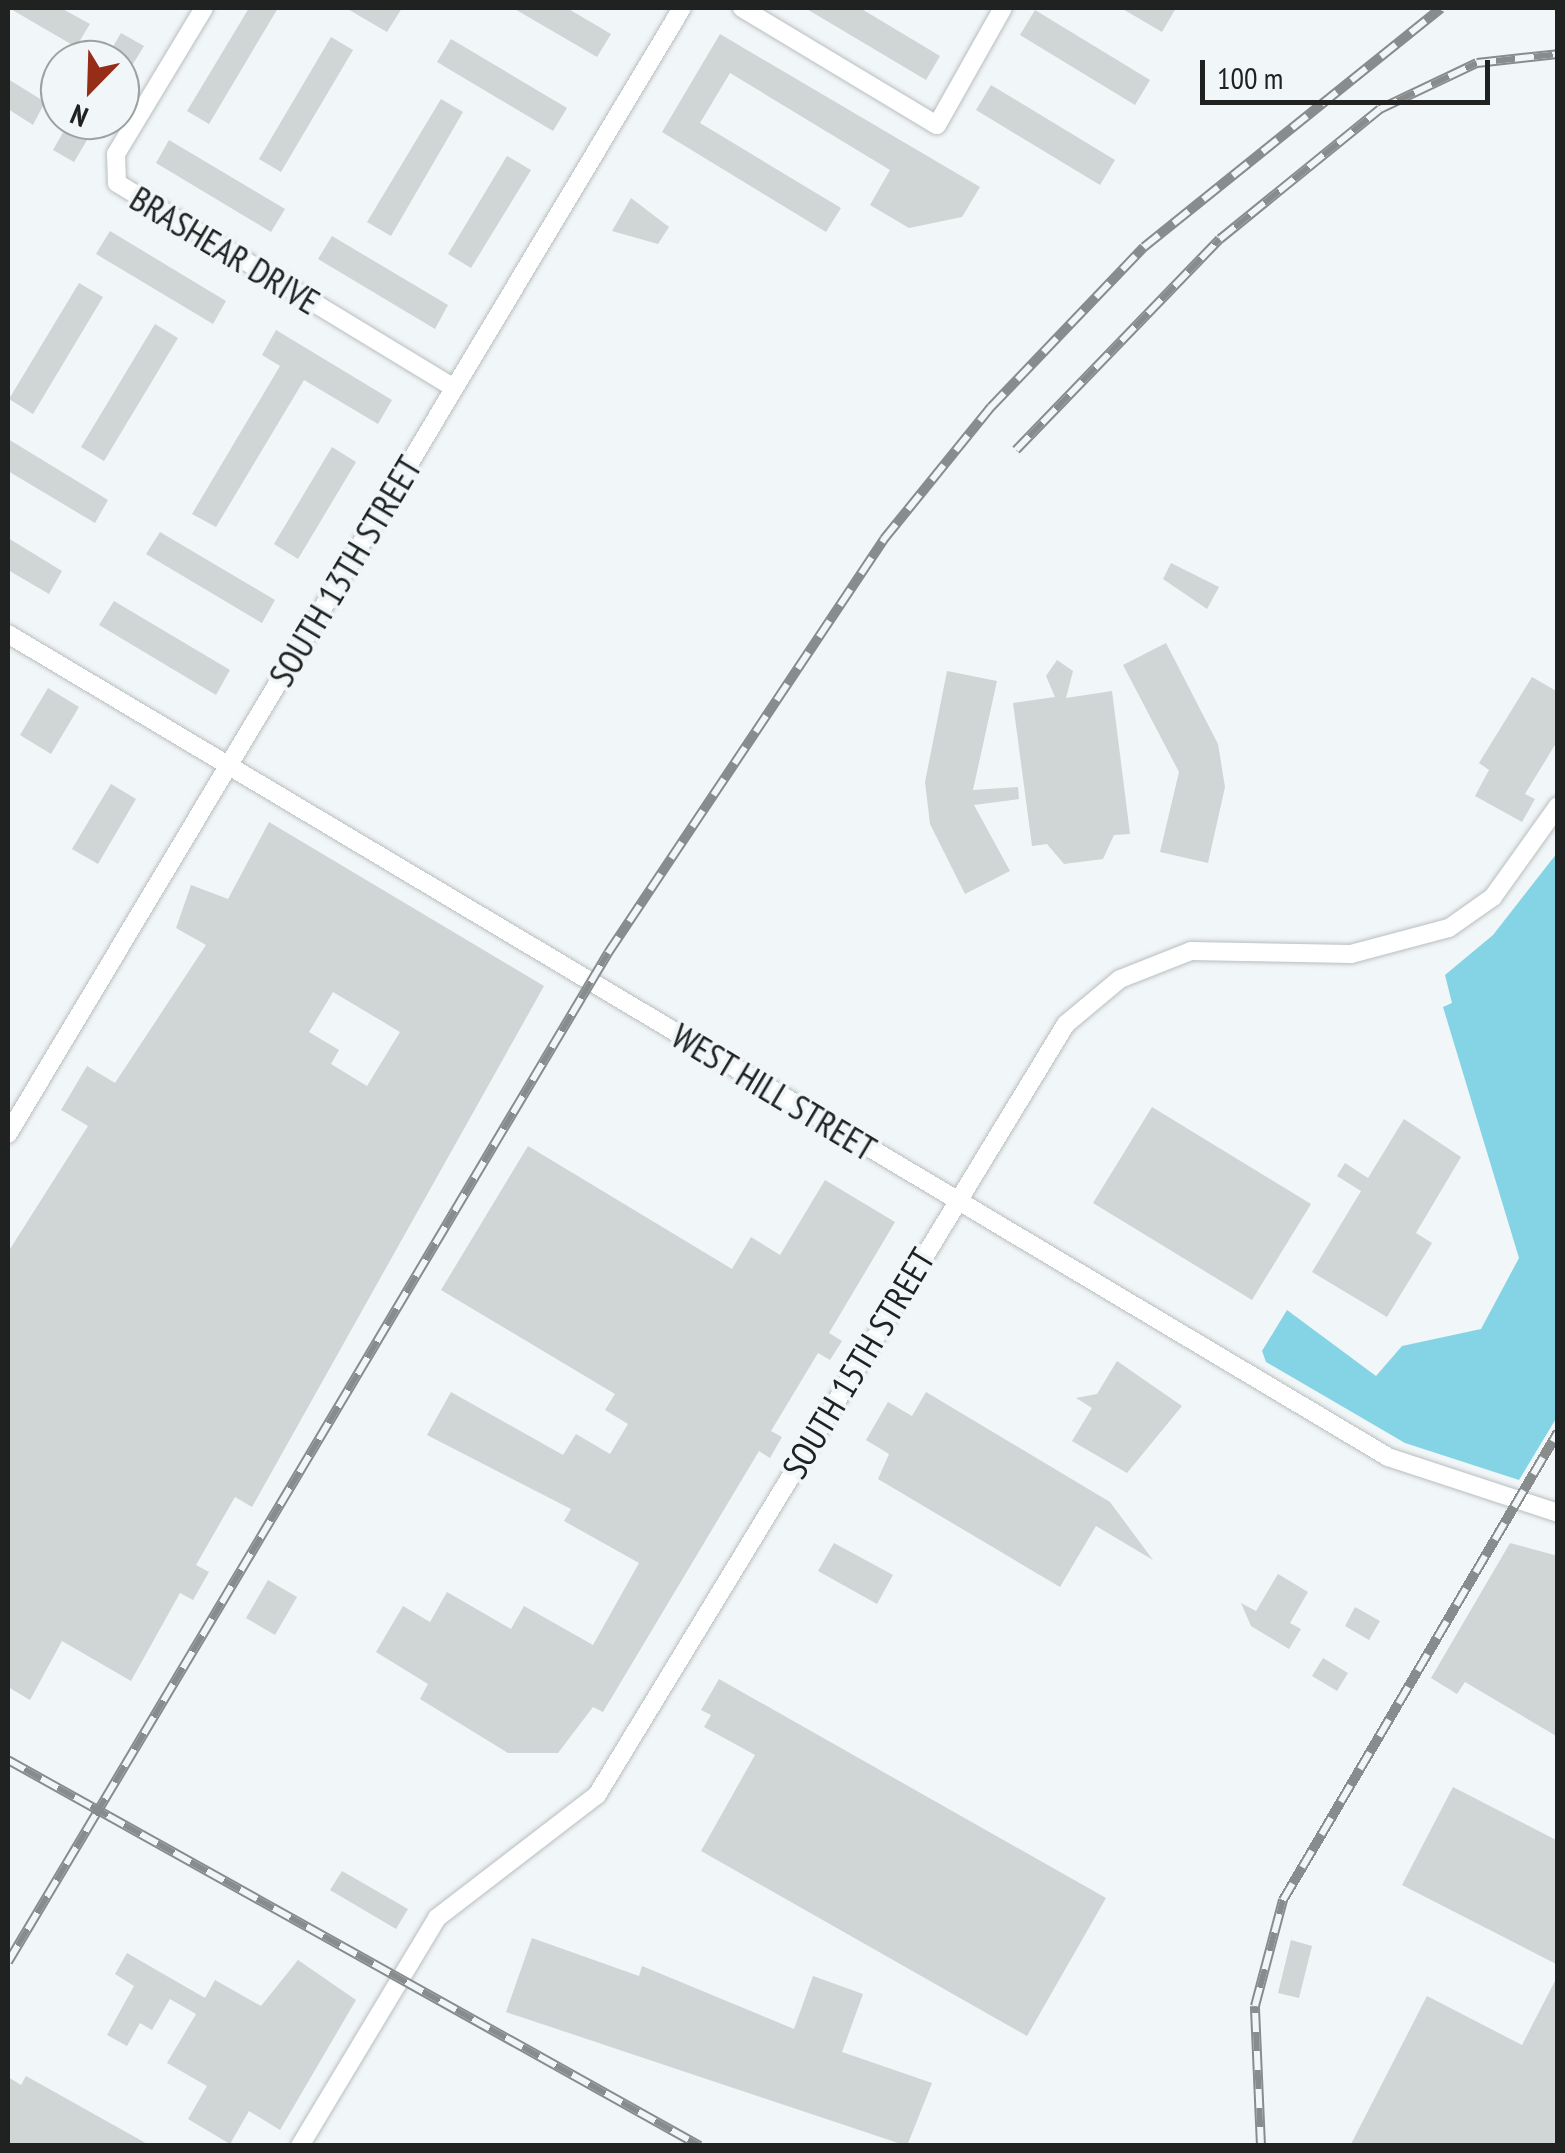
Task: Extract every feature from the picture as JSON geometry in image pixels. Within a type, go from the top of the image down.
[{"type":"street","name":"BRASHEAR DRIVE","points":[[204,8],[116,154],[117,183],[454,388]]},
{"type":"street","name":"SOUTH 13TH STREET","points":[[8,1134],[682,8]]},
{"type":"street","points":[[742,8],[937,125],[1003,8]]},
{"type":"street","name":"WEST HILL STREET","points":[[8,634],[1388,1457],[1558,1514]]},
{"type":"street","name":"SOUTH 15TH STREET","points":[[300,2146],[437,1918],[597,1795],[1056,1038],[1120,978],[1217,947],[1351,954],[1422,940],[1493,897],[1558,806]]},
{"type":"shaded area","points":[[1557,853],[1557,1417],[1519,1480],[1405,1443],[1266,1362],[1262,1351],[1287,1310],[1376,1376],[1402,1346],[1481,1329],[1519,1258],[1443,1007],[1452,1003],[1445,975],[1493,935]]},
{"type":"building","points":[[9,8],[61,8],[90,24],[80,40],[64,40]]},
{"type":"building","points":[[249,8],[278,8],[209,124],[187,111]]},
{"type":"building","points":[[346,8],[402,8],[387,32]]},
{"type":"building","points":[[513,8],[567,8],[611,34],[597,57]]},
{"type":"building","points":[[805,8],[860,8],[940,56],[926,80]]},
{"type":"building","points":[[1121,8],[1176,8],[1162,32]]},
{"type":"building","points":[[1035,10],[1150,80],[1135,105],[1020,35]]},
{"type":"building","points":[[720,34],[980,187],[962,217],[909,228],[870,205],[890,170],[730,73],[700,123],[841,208],[826,232],[662,132]]},
{"type":"building","points":[[331,37],[353,50],[281,172],[259,159]]},
{"type":"building","points":[[451,39],[567,108],[553,131],[437,62]]},
{"type":"building","points":[[8,79],[40,99],[40,112],[33,125],[8,109]]},
{"type":"building","points":[[991,85],[1115,160],[1100,185],[976,110]]},
{"type":"building","points":[[441,99],[463,112],[391,236],[367,222]]},
{"type":"building","points":[[59,140],[87,140],[74,162],[53,150]]},
{"type":"building","points":[[169,140],[285,209],[271,232],[156,163]]},
{"type":"building","points":[[507,156],[531,170],[471,268],[448,254]]},
{"type":"building","points":[[631,198],[669,227],[658,244],[612,231]]},
{"type":"building","points":[[110,231],[226,301],[213,324],[96,254]]},
{"type":"building","points":[[332,236],[448,305],[435,329],[318,259]]},
{"type":"building","points":[[79,283],[103,297],[33,414],[9,399]]},
{"type":"building","points":[[155,324],[178,338],[104,461],[81,447]]},
{"type":"building","points":[[276,330],[392,400],[378,424],[304,380],[216,527],[192,514],[280,366],[262,355]]},
{"type":"building","points":[[8,439],[108,500],[95,523],[8,471]]},
{"type":"building","points":[[332,447],[356,462],[298,559],[274,544]]},
{"type":"building","points":[[160,532],[275,600],[262,623],[146,554]]},
{"type":"building","points":[[8,538],[62,571],[49,594],[8,570]]},
{"type":"building","points":[[1171,563],[1219,587],[1207,609],[1163,579]]},
{"type":"building","points":[[114,601],[230,670],[216,695],[99,625]]},
{"type":"building","points":[[1166,643],[1218,744],[1225,787],[1208,863],[1160,852],[1179,772],[1123,665]]},
{"type":"building","points":[[1057,660],[1073,671],[1066,698],[1112,691],[1130,834],[1114,835],[1103,859],[1064,864],[1047,844],[1032,846],[1013,703],[1055,697],[1046,676]]},
{"type":"building","points":[[947,671],[997,681],[973,790],[1018,787],[1019,799],[974,805],[1010,871],[965,894],[930,824],[925,782]]},
{"type":"building","points":[[1532,677],[1558,692],[1558,740],[1525,794],[1535,799],[1522,822],[1475,796],[1489,770],[1479,763]]},
{"type":"building","points":[[48,688],[79,707],[51,754],[20,735]]},
{"type":"building","points":[[111,784],[136,799],[98,864],[72,849]]},
{"type":"building","points":[[269,822],[544,986],[252,1507],[235,1497],[196,1565],[209,1572],[193,1600],[180,1593],[131,1681],[62,1641],[30,1700],[8,1687],[10,1249],[88,1126],[61,1110],[87,1066],[115,1083],[206,945],[176,928],[191,885],[228,899]],"holes":[[[333,992],[400,1032],[367,1086],[331,1064],[339,1050],[309,1032]]]},
{"type":"building","points":[[1152,1107],[1311,1204],[1252,1300],[1093,1203]]},
{"type":"building","points":[[1404,1119],[1461,1157],[1416,1233],[1432,1243],[1387,1317],[1312,1272],[1361,1191],[1337,1176],[1345,1163],[1368,1178]]},
{"type":"building","points":[[528,1146],[732,1269],[751,1237],[780,1255],[825,1180],[895,1222],[829,1333],[842,1341],[830,1360],[818,1353],[771,1431],[782,1437],[770,1458],[759,1451],[603,1712],[593,1707],[558,1753],[508,1753],[420,1699],[428,1684],[376,1652],[403,1606],[430,1622],[447,1592],[511,1629],[524,1606],[593,1645],[639,1563],[564,1521],[571,1509],[427,1435],[451,1392],[563,1455],[576,1434],[610,1454],[628,1424],[605,1410],[615,1394],[441,1290]]},
{"type":"building","points":[[1117,1361],[1182,1406],[1127,1473],[1072,1441],[1092,1408],[1076,1398],[1097,1394]]},
{"type":"building","points":[[926,1392],[1110,1502],[1153,1560],[1096,1526],[1060,1587],[878,1479],[889,1454],[866,1440],[888,1402],[912,1416]]},
{"type":"building","points":[[834,1543],[893,1575],[877,1604],[818,1571]]},
{"type":"building","points":[[1510,1543],[1558,1556],[1558,1737],[1465,1682],[1457,1694],[1431,1678]]},
{"type":"building","points":[[1278,1574],[1308,1592],[1290,1623],[1301,1629],[1289,1649],[1251,1626],[1241,1603],[1256,1611]]},
{"type":"building","points":[[268,1580],[297,1597],[275,1635],[246,1618]]},
{"type":"building","points":[[1355,1607],[1380,1621],[1369,1640],[1345,1626]]},
{"type":"building","points":[[1323,1658],[1348,1673],[1337,1691],[1312,1676]]},
{"type":"building","points":[[719,1679],[1106,1898],[1027,2036],[701,1851],[755,1755],[704,1727],[711,1715],[701,1710]]},
{"type":"building","points":[[1453,1787],[1558,1841],[1558,1965],[1402,1885]]},
{"type":"building","points":[[342,1871],[408,1909],[396,1929],[330,1890]]},
{"type":"building","points":[[532,1938],[639,1976],[642,1966],[794,2029],[813,1976],[863,1994],[842,2052],[932,2083],[907,2146],[506,2012]]},
{"type":"building","points":[[1291,1940],[1312,1946],[1299,1998],[1278,1993]]},
{"type":"building","points":[[127,1953],[205,1998],[215,1980],[261,2006],[298,1960],[356,2000],[280,2130],[249,2111],[230,2144],[188,2119],[207,2086],[167,2063],[196,2014],[170,1999],[152,2030],[140,2023],[127,2046],[107,2035],[134,1986],[115,1974]]},
{"type":"building","points":[[1558,1975],[1558,2146],[1350,2146],[1427,1996],[1522,2045]]},
{"type":"building","points":[[26,2076],[151,2146],[8,2146],[8,2077],[21,2085]]},
{"type":"railway","points":[[8,1962],[608,953],[884,539],[991,407],[1144,247],[1441,8]]},
{"type":"railway","points":[[1016,450],[1220,239],[1380,109],[1477,63],[1558,54]]},
{"type":"railway","points":[[1261,2146],[1255,2006],[1283,1900],[1558,1432]]},
{"type":"railway","points":[[8,1760],[700,2146]]}]
